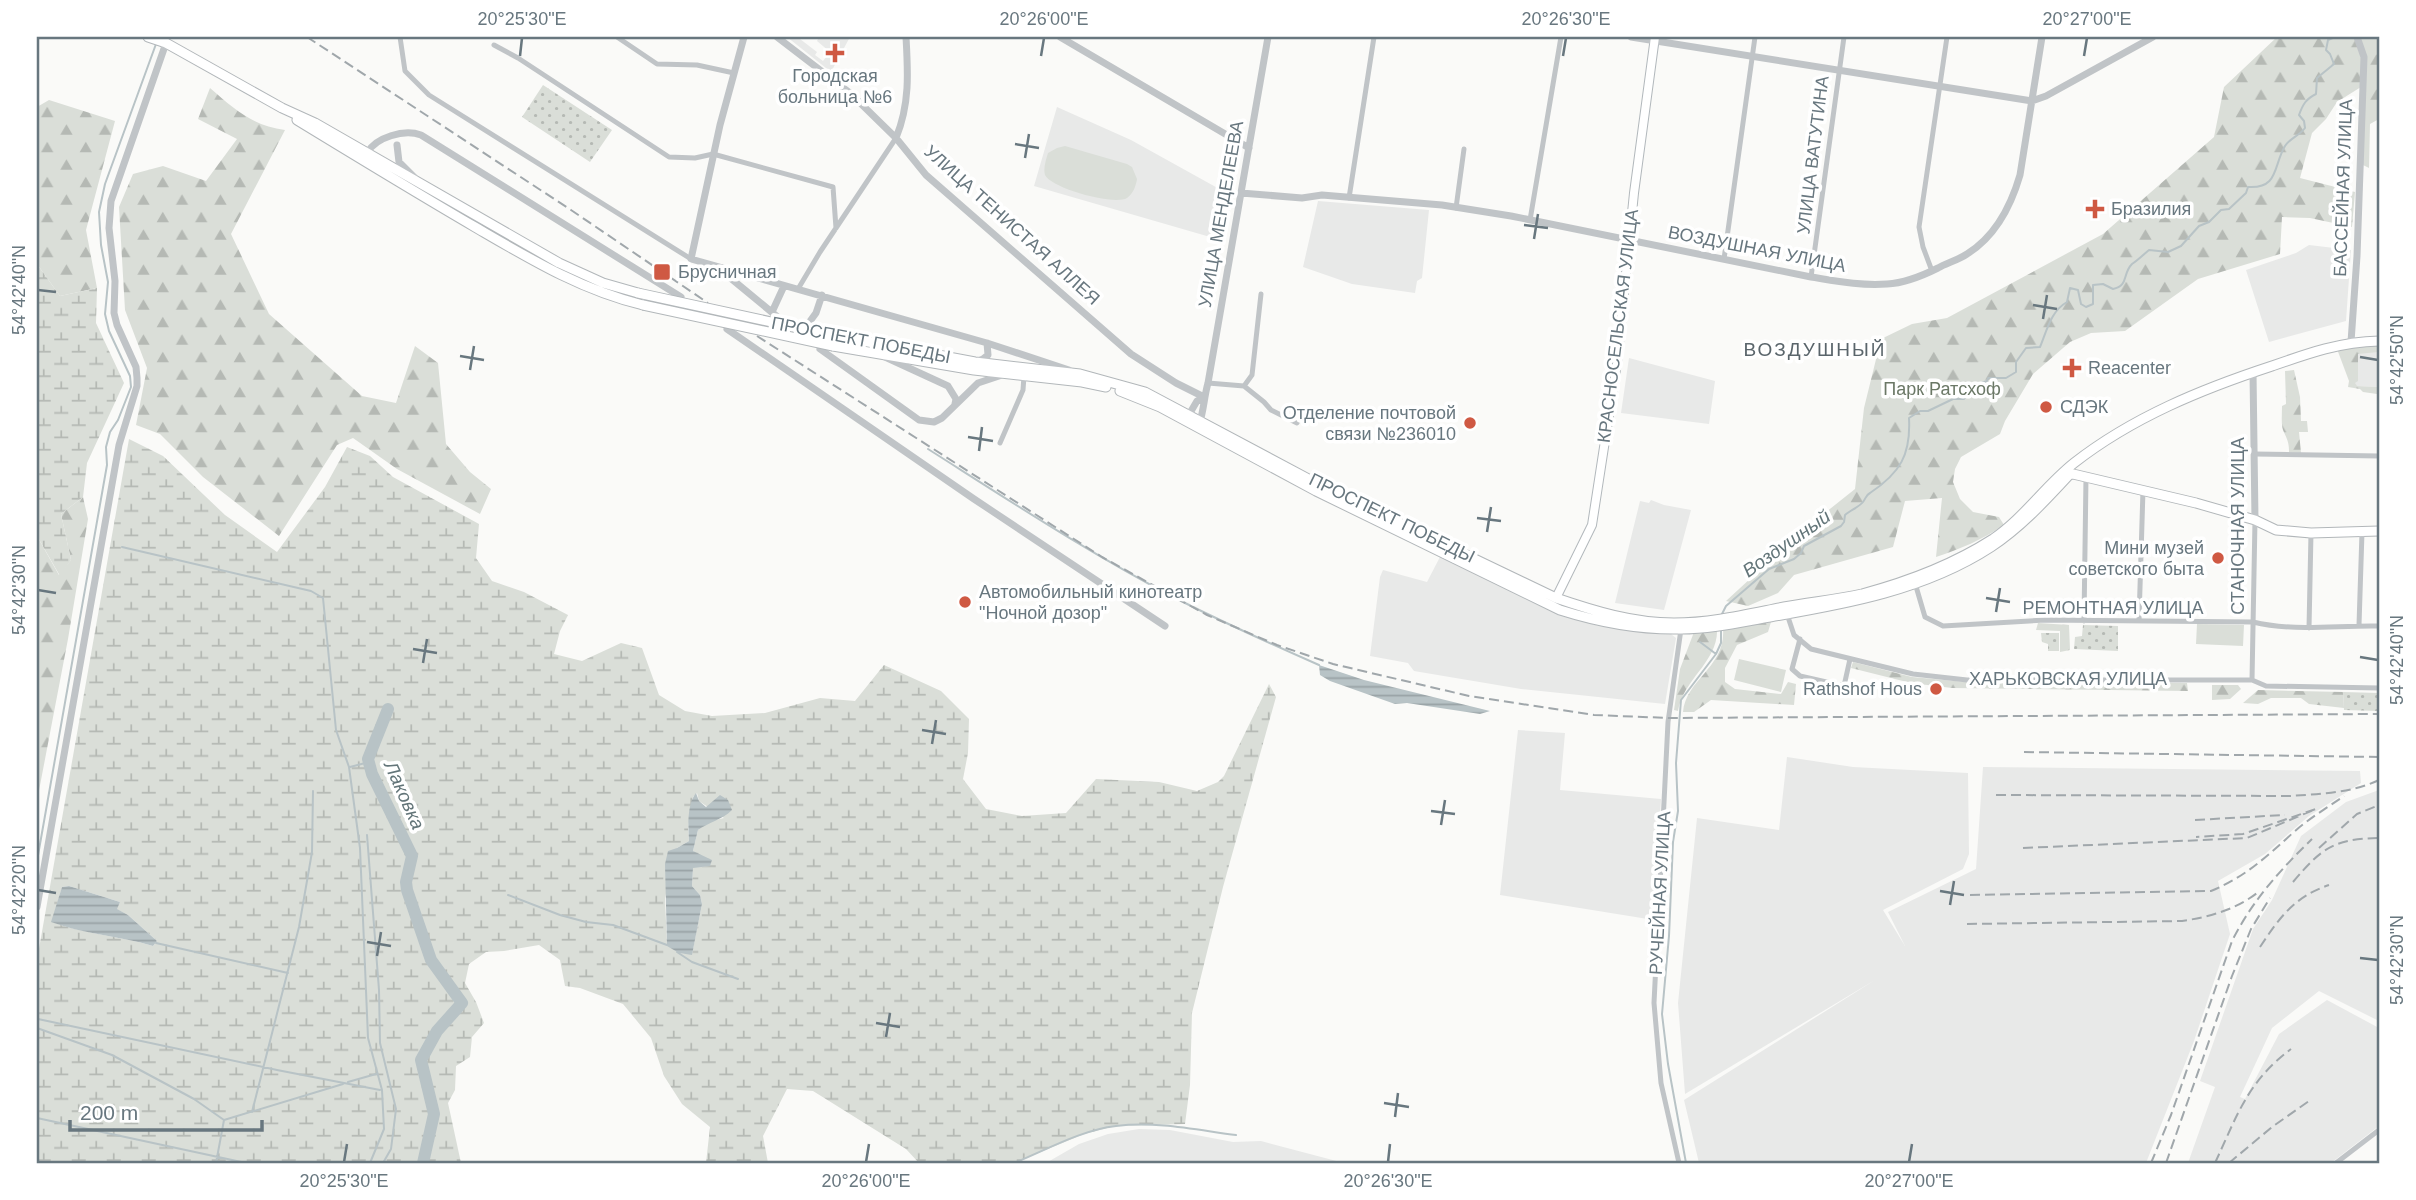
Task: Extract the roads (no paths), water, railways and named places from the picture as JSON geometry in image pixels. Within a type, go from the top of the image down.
[{"type":"main road","name":"ПРОСПЕКТ ПОБЕДЫ","points":[[150,37],[315,123],[367,153],[382,167],[419,183],[559,263],[603,283],[831,335],[975,362],[1080,374],[1145,392],[1316,491],[1554,602],[1576,615],[1600,621],[1682,626],[1721,622],[1861,594],[1912,577],[1962,557],[1995,538],[2084,456],[2165,406],[2253,372],[2351,342],[2379,341]]},
{"type":"main road","name":"КРАСНОСЕЛЬСКАЯ УЛИЦА","points":[[1554,602],[1592,525],[1617,363],[1628,241],[1655,39]]},
{"type":"main road","name":"ПРОСПЕКТ ПОБЕДЫ","points":[[282,108],[292,117],[382,167],[554,273],[600,292],[643,304],[878,355],[1102,386],[1187,417]]},
{"type":"main road","points":[[2084,456],[2082,465],[2086,477],[2205,505],[2255,520],[2276,530],[2311,533],[2379,531]]},
{"type":"main road","name":"ПРОСПЕКТ ПОБЕДЫ","points":[[1786,610],[1863,600],[1960,565],[1990,548],[2026,520],[2067,478],[2073,474],[2086,477]]},
{"type":"street","points":[[400,37],[405,71],[429,95],[691,259],[713,154],[744,37]]},
{"type":"street","points":[[617,37],[657,64],[697,65],[734,73]]},
{"type":"street","name":"УЛИЦА ТЕНИСТАЯ АЛЛЕЯ","points":[[777,37],[850,93],[896,138],[926,174],[1132,354],[1176,383],[1204,397]]},
{"type":"street","points":[[798,289],[896,138],[904,120],[907,102],[906,37]]},
{"type":"street","points":[[1060,37],[1249,148]]},
{"type":"street","name":"УЛИЦА МЕНДЕЛЕЕВА","points":[[1199,424],[1205,405],[1204,397],[1268,37]]},
{"type":"street","points":[[1349,198],[1374,37]]},
{"type":"street","points":[[1530,220],[1561,37]]},
{"type":"street","points":[[1631,37],[2032,101],[2058,90],[2153,37]]},
{"type":"street","points":[[1724,259],[1755,37]]},
{"type":"street","name":"УЛИЦА ВАТУТИНА","points":[[1811,277],[1844,37]]},
{"type":"street","points":[[1932,271],[1919,227],[1947,37]]},
{"type":"street","name":"ВОЗДУШНАЯ УЛИЦА","points":[[1241,193],[1302,198],[1322,195],[1456,208],[1530,220],[1811,277],[1861,285],[1889,284],[1915,278],[1968,254],[1993,231],[2005,215],[2021,175],[2042,37]]},
{"type":"street","name":"БАССЕЙНАЯ УЛИЦА","points":[[2351,342],[2364,57],[2358,37]]},
{"type":"street","points":[[37,907],[119,445],[137,386],[136,367],[114,313],[115,281],[109,228],[111,201],[166,43]]},
{"type":"street","points":[[494,45],[669,156],[695,158],[713,154],[833,187],[836,228]]},
{"type":"street","points":[[382,167],[404,133]]},
{"type":"street","points":[[367,153],[373,145],[404,133],[421,135],[681,297]]},
{"type":"street","points":[[397,145],[399,162],[419,183]]},
{"type":"street","points":[[1456,208],[1464,149]]},
{"type":"street","name":"ПРОСПЕКТ ПОБЕДЫ","points":[[691,259],[988,343],[1080,374]]},
{"type":"street","name":"ПРОСПЕКТ ПОБЕДЫ","points":[[720,267],[780,319]]},
{"type":"street","name":"ПРОСПЕКТ ПОБЕДЫ","points":[[772,312],[784,286]]},
{"type":"street","points":[[1244,386],[1252,375],[1261,294]]},
{"type":"street","name":"ПРОСПЕКТ ПОБЕДЫ","points":[[808,324],[816,313],[822,295]]},
{"type":"street","name":"ПРОСПЕКТ ПОБЕДЫ","points":[[727,329],[1164,626]]},
{"type":"street","points":[[975,362],[988,355],[988,343]]},
{"type":"street","points":[[820,349],[919,420],[934,422],[942,418],[983,380],[1006,374]]},
{"type":"street","points":[[878,355],[948,386],[956,399],[955,404]]},
{"type":"street","name":"СТАНОЧНАЯ УЛИЦА","points":[[2252,680],[2255,520],[2253,372]]},
{"type":"street","points":[[1000,443],[1023,390],[1024,376]]},
{"type":"street","points":[[1208,383],[1244,386],[1271,410],[1297,423]]},
{"type":"street","name":"УЛИЦА МЕНДЕЛЕЕВА","points":[[1187,417],[1204,397]]},
{"type":"street","points":[[2255,454],[2379,456]]},
{"type":"street","points":[[2084,621],[2086,477]]},
{"type":"street","points":[[2139,620],[2143,490]]},
{"type":"street","points":[[2359,625],[2362,532]]},
{"type":"street","points":[[2309,628],[2311,533]]},
{"type":"street","name":"РЕМОНТНАЯ УЛИЦА","points":[[1915,583],[1925,617],[1943,626],[2045,620],[2253,622],[2309,628],[2379,626]]},
{"type":"street","points":[[1786,610],[1794,635],[1800,639],[1792,669],[1800,676],[1844,686],[1850,659]]},
{"type":"street","name":"РУЧЕЙНАЯ УЛИЦА","points":[[1679,1163],[1661,1083],[1654,1003],[1668,722],[1682,626]]},
{"type":"street","name":"ХАРЬКОВСКАЯ УЛИЦА","points":[[1800,639],[1811,649],[1850,659],[1913,674],[1967,680],[2252,680],[2266,686],[2379,688]]},
{"type":"street","points":[[2336,1163],[2379,1130]]},
{"type":"waterway","name":"Воздушный","points":[[1721,616],[1726,606],[1769,569],[1794,559],[1804,546],[1841,526],[1845,515],[1889,478],[1902,462],[1908,443],[1909,418],[1953,399],[1964,399],[1975,385],[1987,381],[1988,378],[2006,378],[2016,372],[2016,362],[2026,348],[2040,347],[2053,316],[2067,302],[2070,288],[2078,290],[2081,304],[2086,307],[2093,304],[2093,285],[2103,284],[2113,289],[2118,287],[2132,264],[2149,250],[2168,252],[2181,246],[2199,226],[2209,222],[2221,210],[2229,209],[2246,193],[2248,187],[2258,187],[2270,180],[2285,146],[2305,128],[2299,115],[2305,102],[2316,94],[2317,78],[2334,64],[2326,50],[2328,40],[2335,37]]},
{"type":"waterway","points":[[37,861],[107,465],[106,447],[131,387],[130,376],[109,331],[105,314],[108,282],[101,245],[99,212],[105,184],[156,44]]},
{"type":"waterway","points":[[928,449],[1147,583],[1319,665]]},
{"type":"waterway","points":[[122,547],[311,591],[323,598],[336,730],[349,767],[360,848],[368,1038],[382,1090],[384,1129],[370,1163]]},
{"type":"waterway","name":"Воздушный","points":[[1686,1163],[1662,1014],[1673,842],[1678,811],[1676,763],[1681,700],[1716,654],[1721,643],[1721,629]]},
{"type":"waterway","points":[[1700,642],[1716,654]]},
{"type":"waterway","name":"Лаковка","points":[[388,709],[368,759],[372,774],[412,856],[406,882],[407,890],[431,960],[462,1003],[437,1031],[421,1060],[434,1114],[423,1163]]},
{"type":"waterway","points":[[350,767],[369,762]]},
{"type":"waterway","points":[[252,1112],[299,927],[312,852],[313,791]]},
{"type":"waterway","points":[[367,835],[379,990],[380,1043],[396,1109],[391,1149],[383,1163]]},
{"type":"waterway","points":[[508,895],[560,915],[613,925],[667,945]]},
{"type":"waterway","points":[[156,943],[288,973]]},
{"type":"waterway","points":[[677,952],[692,962],[738,979]]},
{"type":"waterway","points":[[37,1025],[38,1019],[380,1090]]},
{"type":"waterway","points":[[37,1028],[112,1055],[194,1099],[224,1120]]},
{"type":"waterway","points":[[348,1082],[376,1074]]},
{"type":"waterway","points":[[216,1163],[224,1120],[343,1084]]},
{"type":"waterway","points":[[37,1118],[246,1163]]},
{"type":"waterway","points":[[1014,1163],[1077,1136],[1116,1126],[1162,1125],[1236,1135]]},
{"type":"railway","points":[[307,37],[708,303]]},
{"type":"railway","points":[[757,336],[1102,557],[1207,615],[1277,645],[1333,664],[1469,696],[1594,715],[1669,718],[2379,714]]},
{"type":"railway","points":[[2024,752],[2379,757]]},
{"type":"railway","points":[[1996,795],[2290,796],[2347,790],[2379,780]]},
{"type":"railway","points":[[1970,895],[2211,891],[2246,872],[2301,826],[2344,796]]},
{"type":"railway","points":[[2319,848],[2357,814],[2379,805]]},
{"type":"railway","points":[[2023,848],[2247,838],[2316,809],[2243,834],[2196,837]]},
{"type":"railway","points":[[2195,820],[2285,815]]},
{"type":"railway","points":[[2293,882],[2321,853],[2339,843],[2379,838]]},
{"type":"railway","points":[[2151,1163],[2171,1115],[2232,941],[2267,887],[2312,839]]},
{"type":"railway","points":[[2260,947],[2289,909],[2306,896],[2329,885]]},
{"type":"railway","points":[[1967,924],[2182,921],[2221,912],[2257,893]]},
{"type":"railway","points":[[2166,1163],[2232,976],[2251,929],[2270,898]]},
{"type":"railway","points":[[2215,1163],[2253,1087],[2276,1061],[2291,1049]]},
{"type":"railway","points":[[2229,1163],[2272,1127],[2309,1101]]},
{"type":"place","name":"Городская больница №6","points":[[835,53]]},
{"type":"place","name":"Бразилия","points":[[2095,209]]},
{"type":"place","name":"Брусничная","points":[[662,272]]},
{"type":"place","name":"Reacenter","points":[[2072,368]]},
{"type":"place","name":"СДЭК","points":[[2046,407]]},
{"type":"place","name":"Отделение почтовой связи №236010","points":[[1470,423]]},
{"type":"place","name":"Мини музей советского быта","points":[[2218,558]]},
{"type":"place","name":"Автомобильный кинотеатр \"Ночной дозор\"","points":[[965,602]]},
{"type":"place","name":"Rathshof Hous","points":[[1936,689]]},
{"type":"district","name":"ВОЗДУШНЫЙ","points":[[1815,349]]},
{"type":"park label","name":"Парк Ратсхоф","points":[[1942,389]]}]
